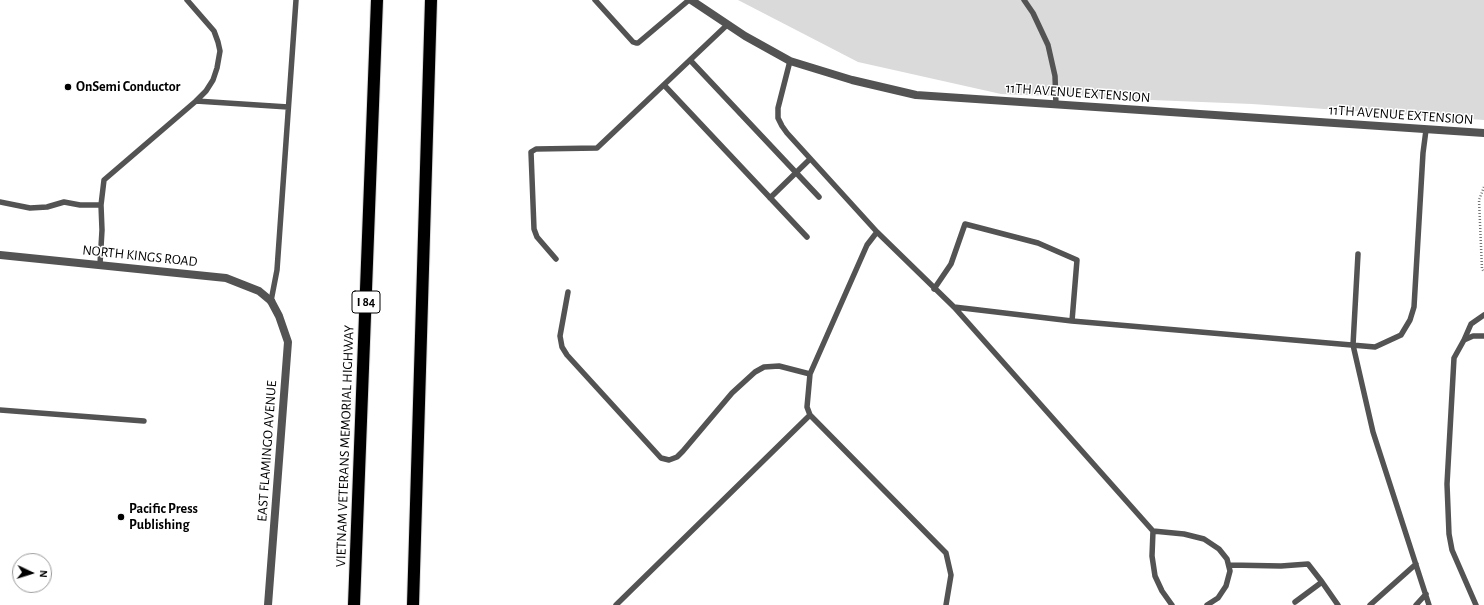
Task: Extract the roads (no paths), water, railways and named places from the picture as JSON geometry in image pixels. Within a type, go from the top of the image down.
[{"type":"highway","name":"VIETNAM VETERANS MEMORIAL HIGHWAY","points":[[354,605],[377,0]]},
{"type":"highway","points":[[413,605],[431,0]]},
{"type":"street","name":"11TH AVENUE EXTENSION","points":[[690,0],[727,25],[790,61],[852,80],[916,94],[1056,105],[1484,133]]},
{"type":"street","name":"NORTH KINGS ROAD","points":[[0,255],[226,278],[259,291],[270,302]]},
{"type":"street","name":"EAST FLAMINGO AVENUE","points":[[268,605],[288,342],[279,316],[270,302]]},
{"type":"lane","points":[[100,264],[102,230],[101,205],[104,180],[196,101],[213,80],[217,68],[220,52],[214,31],[187,0]]},
{"type":"lane","points":[[270,302],[277,270],[296,0]]},
{"type":"lane","points":[[595,0],[633,42],[636,43],[690,0]]},
{"type":"lane","points":[[1024,0],[1033,13],[1048,45],[1055,76],[1056,105]]},
{"type":"lane","points":[[556,260],[537,236],[534,229],[532,152],[536,149],[597,148],[727,25]]},
{"type":"lane","points":[[690,60],[819,197]]},
{"type":"lane","points":[[790,61],[778,108],[778,118],[787,133],[877,232],[954,307],[1153,531],[1184,534],[1204,539],[1219,549],[1227,560],[1230,571],[1226,586],[1218,598],[1207,605]]},
{"type":"lane","points":[[664,85],[807,236]]},
{"type":"lane","points":[[196,101],[288,108]]},
{"type":"lane","points":[[954,307],[1072,321],[1375,347],[1401,335],[1410,320],[1414,307],[1423,153],[1426,130]]},
{"type":"lane","points":[[770,198],[810,159]]},
{"type":"lane","points":[[0,202],[30,208],[47,207],[64,202],[80,205],[101,205]]},
{"type":"lane","points":[[934,289],[951,264],[965,224],[1038,243],[1077,260],[1072,321]]},
{"type":"lane","points":[[877,232],[867,245],[810,374],[807,407],[810,415],[946,553],[951,575],[946,605]]},
{"type":"lane","points":[[1358,254],[1353,345],[1373,432],[1430,605]]},
{"type":"lane","points":[[568,292],[560,336],[562,347],[567,355],[661,458],[670,460],[683,452],[732,393],[755,372],[764,367],[780,366],[810,374]]},
{"type":"lane","points":[[1476,605],[1452,550],[1449,534],[1447,484],[1454,358],[1471,324],[1484,315]]},
{"type":"lane","points":[[1464,340],[1473,336],[1484,336]]},
{"type":"lane","points":[[0,410],[144,421]]},
{"type":"lane","points":[[616,605],[810,415]]},
{"type":"lane","points":[[1153,531],[1152,556],[1155,576],[1162,591],[1172,605]]},
{"type":"lane","points":[[1228,565],[1280,566],[1308,564],[1338,605]]},
{"type":"lane","points":[[1370,605],[1416,564]]},
{"type":"lane","points":[[1295,602],[1322,582]]},
{"type":"lane","points":[[1416,605],[1426,594]]},
{"type":"place","name":"OnSemi Conductor","points":[[68,87]]},
{"type":"place","name":"Pacific Press Publishing","points":[[121,517]]}]
